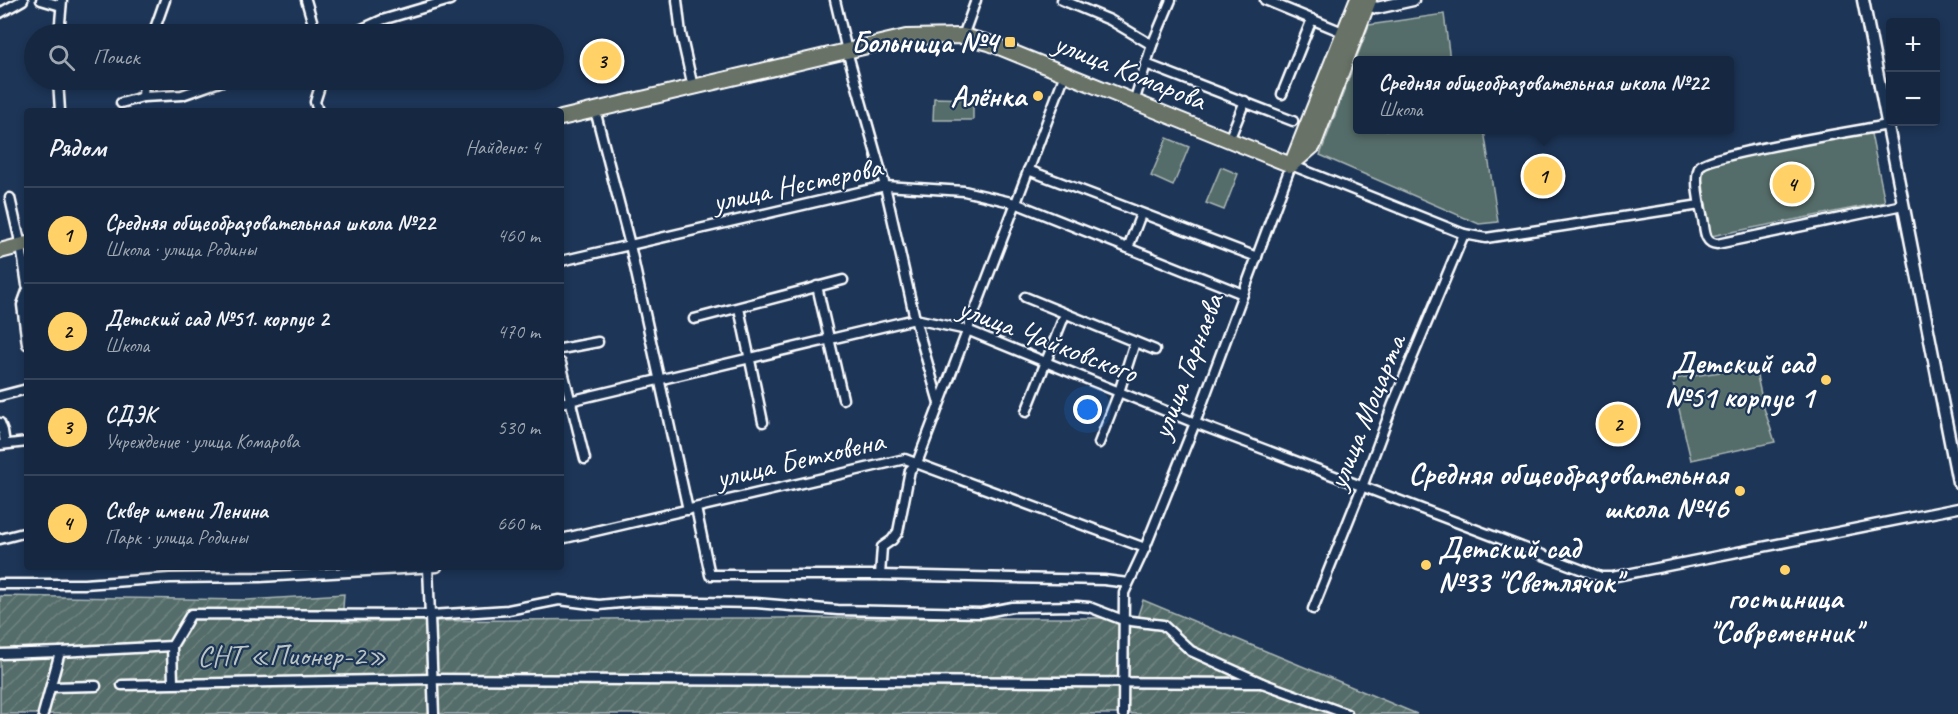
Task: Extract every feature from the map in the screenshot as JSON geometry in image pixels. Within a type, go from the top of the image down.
[{"type":"main road","name":"улица Гарнаева","points":[[1291,165],[1345,33],[1361,1]]},
{"type":"main road","name":"улица Гарнаева","points":[[1291,165],[1312,146],[1361,1]]},
{"type":"main road","name":"улица Комарова","points":[[564,117],[906,38],[963,36],[989,43],[1291,165]]},
{"type":"main road","points":[[0,251],[24,245]]},
{"type":"street","points":[[0,13],[23,0]]},
{"type":"street","points":[[41,0],[61,3],[60,24]]},
{"type":"street","points":[[157,24],[165,0]]},
{"type":"street","points":[[373,24],[450,0]]},
{"type":"street","points":[[677,0],[681,34],[693,87]]},
{"type":"street","points":[[835,0],[885,186],[915,319],[939,404]]},
{"type":"street","points":[[963,36],[976,0]]},
{"type":"street","points":[[1062,0],[1110,20],[1152,45]]},
{"type":"street","points":[[1134,102],[1152,45],[1171,0]]},
{"type":"street","points":[[1264,0],[1345,33]]},
{"type":"street","points":[[1361,1],[1377,8],[1413,0]]},
{"type":"street","points":[[1863,0],[1886,115]]},
{"type":"street","points":[[309,1],[314,24]]},
{"type":"street","points":[[1282,94],[1312,19]]},
{"type":"street","points":[[1146,64],[1293,121]]},
{"type":"street","points":[[880,575],[882,547],[898,532],[910,470],[917,463],[1065,74]]},
{"type":"street","points":[[59,90],[60,108]]},
{"type":"street","points":[[143,90],[143,97]]},
{"type":"street","points":[[121,103],[143,97],[182,95],[196,90]]},
{"type":"street","points":[[317,108],[315,102],[319,90]]},
{"type":"street","points":[[1229,140],[1245,101]]},
{"type":"street","points":[[595,110],[710,575],[880,575],[1104,580],[1128,583]]},
{"type":"street","points":[[1886,125],[1742,152],[1705,162],[1696,174],[1707,240],[1712,244],[1717,244],[1903,205]]},
{"type":"street","points":[[1888,126],[1958,482]]},
{"type":"street","points":[[1291,165],[1464,234],[1486,238],[1700,206]]},
{"type":"street","name":"улица Гарнаева","points":[[1123,714],[1124,593],[1145,548],[1194,423],[1291,165]]},
{"type":"street","points":[[1028,170],[1257,257]]},
{"type":"street","name":"улица Нестерова","points":[[564,260],[885,186],[964,192],[1015,203],[1243,294]]},
{"type":"street","points":[[10,198],[24,245]]},
{"type":"street","points":[[1128,248],[1141,213]]},
{"type":"street","name":"улица Моцарта","points":[[1313,609],[1393,404],[1464,234]]},
{"type":"street","points":[[694,319],[843,280]]},
{"type":"street","points":[[817,286],[843,399]]},
{"type":"street","points":[[1024,297],[1155,350]]},
{"type":"street","points":[[24,299],[22,305],[24,321]]},
{"type":"street","points":[[739,308],[763,422]]},
{"type":"street","points":[[1026,412],[1065,314]]},
{"type":"street","name":"улица Чайковского","points":[[564,402],[915,319],[967,330],[1194,423],[1601,577],[1612,577],[1958,508]]},
{"type":"street","points":[[564,348],[598,342]]},
{"type":"street","points":[[1099,443],[1135,342]]},
{"type":"street","points":[[564,374],[585,459]]},
{"type":"street","points":[[0,396],[24,390]]},
{"type":"street","points":[[0,423],[3,431],[2,444],[24,442]]},
{"type":"street","name":"улица Бетховена","points":[[564,538],[905,459],[1145,548]]},
{"type":"street","points":[[0,539],[24,533]]},
{"type":"street","points":[[169,570],[170,578]]},
{"type":"street","points":[[259,570],[260,577]]},
{"type":"street","points":[[0,584],[84,584],[170,578],[260,577],[393,570]]},
{"type":"street","points":[[431,570],[434,714]]},
{"type":"street","points":[[173,683],[172,646],[191,614],[431,615],[508,610],[559,600],[599,605],[641,601],[756,603],[838,610],[981,613],[1012,607],[1077,606],[1089,607],[1123,620],[1163,625],[1191,651],[1262,683],[1347,714]]},
{"type":"street","points":[[0,654],[172,646]]},
{"type":"street","points":[[43,714],[60,652]]},
{"type":"street","points":[[122,685],[432,679],[1262,683]]},
{"type":"street","points":[[51,687],[96,686]]},
{"type":"green space","points":[[1444,14],[1449,56],[1357,56],[1369,25]]},
{"type":"green space","points":[[1353,67],[1353,134],[1485,134],[1498,222],[1479,224],[1320,155]]},
{"type":"green space","points":[[934,98],[973,99],[973,120],[933,120]]},
{"type":"green space","points":[[1870,129],[1885,202],[1711,236],[1700,165]]},
{"type":"green space","points":[[1167,138],[1189,147],[1173,186],[1151,176]]},
{"type":"green space","points":[[1221,167],[1238,174],[1224,210],[1206,203]]},
{"type":"green space","points":[[1755,367],[1764,408],[1775,442],[1691,460],[1672,379]]},
{"type":"green space","name":"СНТ «Пионер-2»","points":[[344,594],[342,622],[691,618],[1111,618],[1135,624],[1143,600],[1417,714],[0,714],[0,596],[247,600]]},
{"type":"place","name":"Больница №4","points":[[1010,42]]},
{"type":"place","name":"СДЭК","points":[[602,61]]},
{"type":"place","name":"Алёнка","points":[[1038,96]]},
{"type":"place","name":"Средняя общеобразовательная школа №22","points":[[1543,176]]},
{"type":"place","name":"Сквер имени Ленина","points":[[1792,184]]},
{"type":"place","name":"Детский сад №51 корпус 1","points":[[1826,380]]},
{"type":"place","name":"Детский сад №51. корпус 2","points":[[1618,424]]},
{"type":"place","name":"Средняя общеобразовательная школа №46","points":[[1740,491]]},
{"type":"place","name":"Детский сад №33 \"Светлячок\"","points":[[1426,565]]},
{"type":"place","name":"гостиница \"Современник\"","points":[[1785,570]]}]
